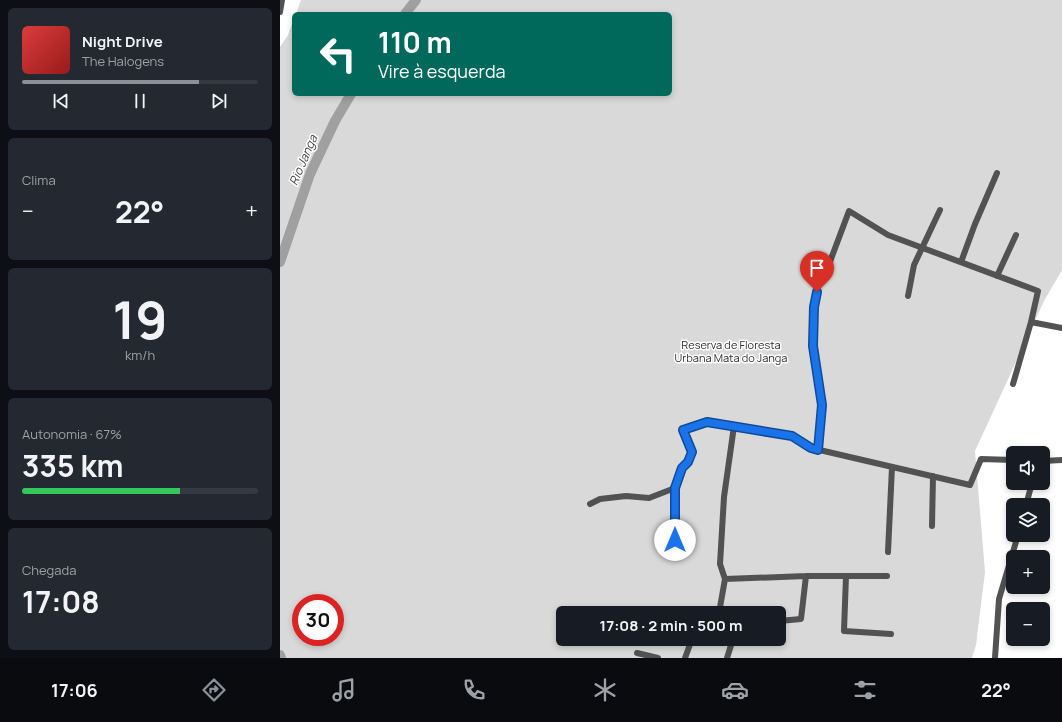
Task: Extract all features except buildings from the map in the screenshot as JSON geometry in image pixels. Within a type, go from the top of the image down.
[{"type":"street","points":[[280,12],[282,0]]},
{"type":"street","points":[[960,262],[997,172]]},
{"type":"street","points":[[908,296],[914,265],[940,210]]},
{"type":"street","points":[[828,267],[849,211],[888,235],[1038,291],[1031,322],[1013,384]]},
{"type":"street","points":[[997,276],[1016,235]]},
{"type":"street","points":[[818,450],[822,405],[813,346],[814,307],[819,277]]},
{"type":"street","points":[[1031,322],[1062,328]]},
{"type":"street","points":[[675,554],[675,488],[682,468],[688,462],[692,452],[683,430],[707,422],[792,436],[811,448],[818,450],[970,485],[981,460],[1006,460]]},
{"type":"street","points":[[720,606],[725,579],[720,564],[721,536],[724,497],[734,426]]},
{"type":"street","points":[[1050,461],[1062,460]]},
{"type":"street","points":[[888,552],[892,467]]},
{"type":"street","points":[[932,526],[933,476]]},
{"type":"street","points":[[590,504],[600,499],[626,496],[649,498],[675,488]]},
{"type":"street","points":[[995,658],[999,598],[1016,542]]},
{"type":"street","points":[[725,579],[806,576],[887,576]]},
{"type":"street","points":[[786,620],[801,619],[806,576]]},
{"type":"street","points":[[846,576],[844,631],[891,634]]},
{"type":"street","points":[[685,658],[689,646]]},
{"type":"street","points":[[727,658],[731,646]]},
{"type":"street","points":[[637,653],[658,658]]},
{"type":"green space","name":"Reserva de Floresta Urbana Mata do Janga","points":[[301,0],[1062,0],[1062,270],[1044,301],[975,451],[985,572],[976,645],[972,658],[280,658],[280,47],[288,35],[292,24],[292,96],[672,96],[672,12],[297,12]]},
{"type":"waterway","name":"Rio Janga","points":[[407,12],[416,0]]},
{"type":"waterway","name":"Rio Janga","points":[[280,262],[310,174],[335,121],[350,96]]},
{"type":"route","points":[[675,540],[675,488],[682,468],[688,462],[692,452],[683,430],[707,422],[792,436],[811,448],[818,450],[822,405],[813,346],[814,307],[817,292]]}]
